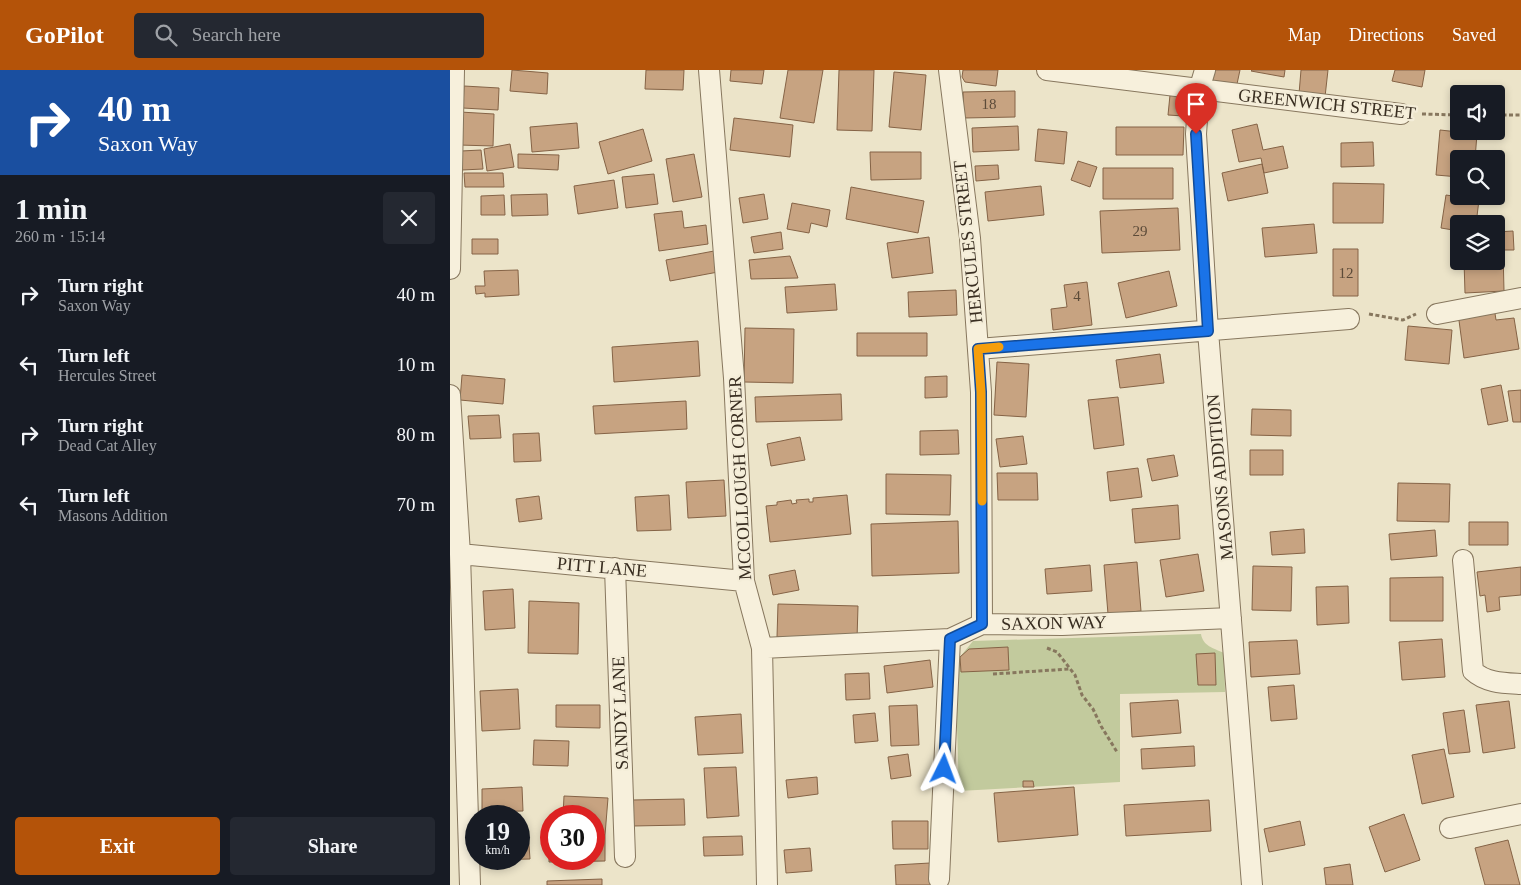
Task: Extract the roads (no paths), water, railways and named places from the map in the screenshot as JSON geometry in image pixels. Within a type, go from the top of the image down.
[{"type":"street","points":[[450,269],[454,70]]},
{"type":"street","name":"MCCOLLOUGH CORNER","points":[[709,70],[734,378],[744,581],[762,648],[767,885]]},
{"type":"street","name":"HERCULES STREET","points":[[949,70],[970,238],[981,392],[982,624]]},
{"type":"street","name":"GREENWICH STREET","points":[[1047,70],[1402,114]]},
{"type":"street","name":"MASONS ADDITION","points":[[1205,70],[1199,90],[1196,134],[1208,331],[1252,885]]},
{"type":"street","points":[[1437,314],[1521,298]]},
{"type":"street","points":[[978,349],[1349,319]]},
{"type":"street","points":[[450,395],[460,554],[470,884]]},
{"type":"street","name":"PITT LANE","points":[[460,554],[744,581]]},
{"type":"street","points":[[1463,560],[1474,671],[1480,678],[1521,684]]},
{"type":"street","name":"SANDY LANE","points":[[615,568],[625,857]]},
{"type":"street","name":"SAXON WAY","points":[[762,648],[950,639],[982,624],[1062,625],[1231,618]]},
{"type":"street","points":[[939,879],[950,639]]},
{"type":"street","points":[[1450,828],[1521,814]]}]
